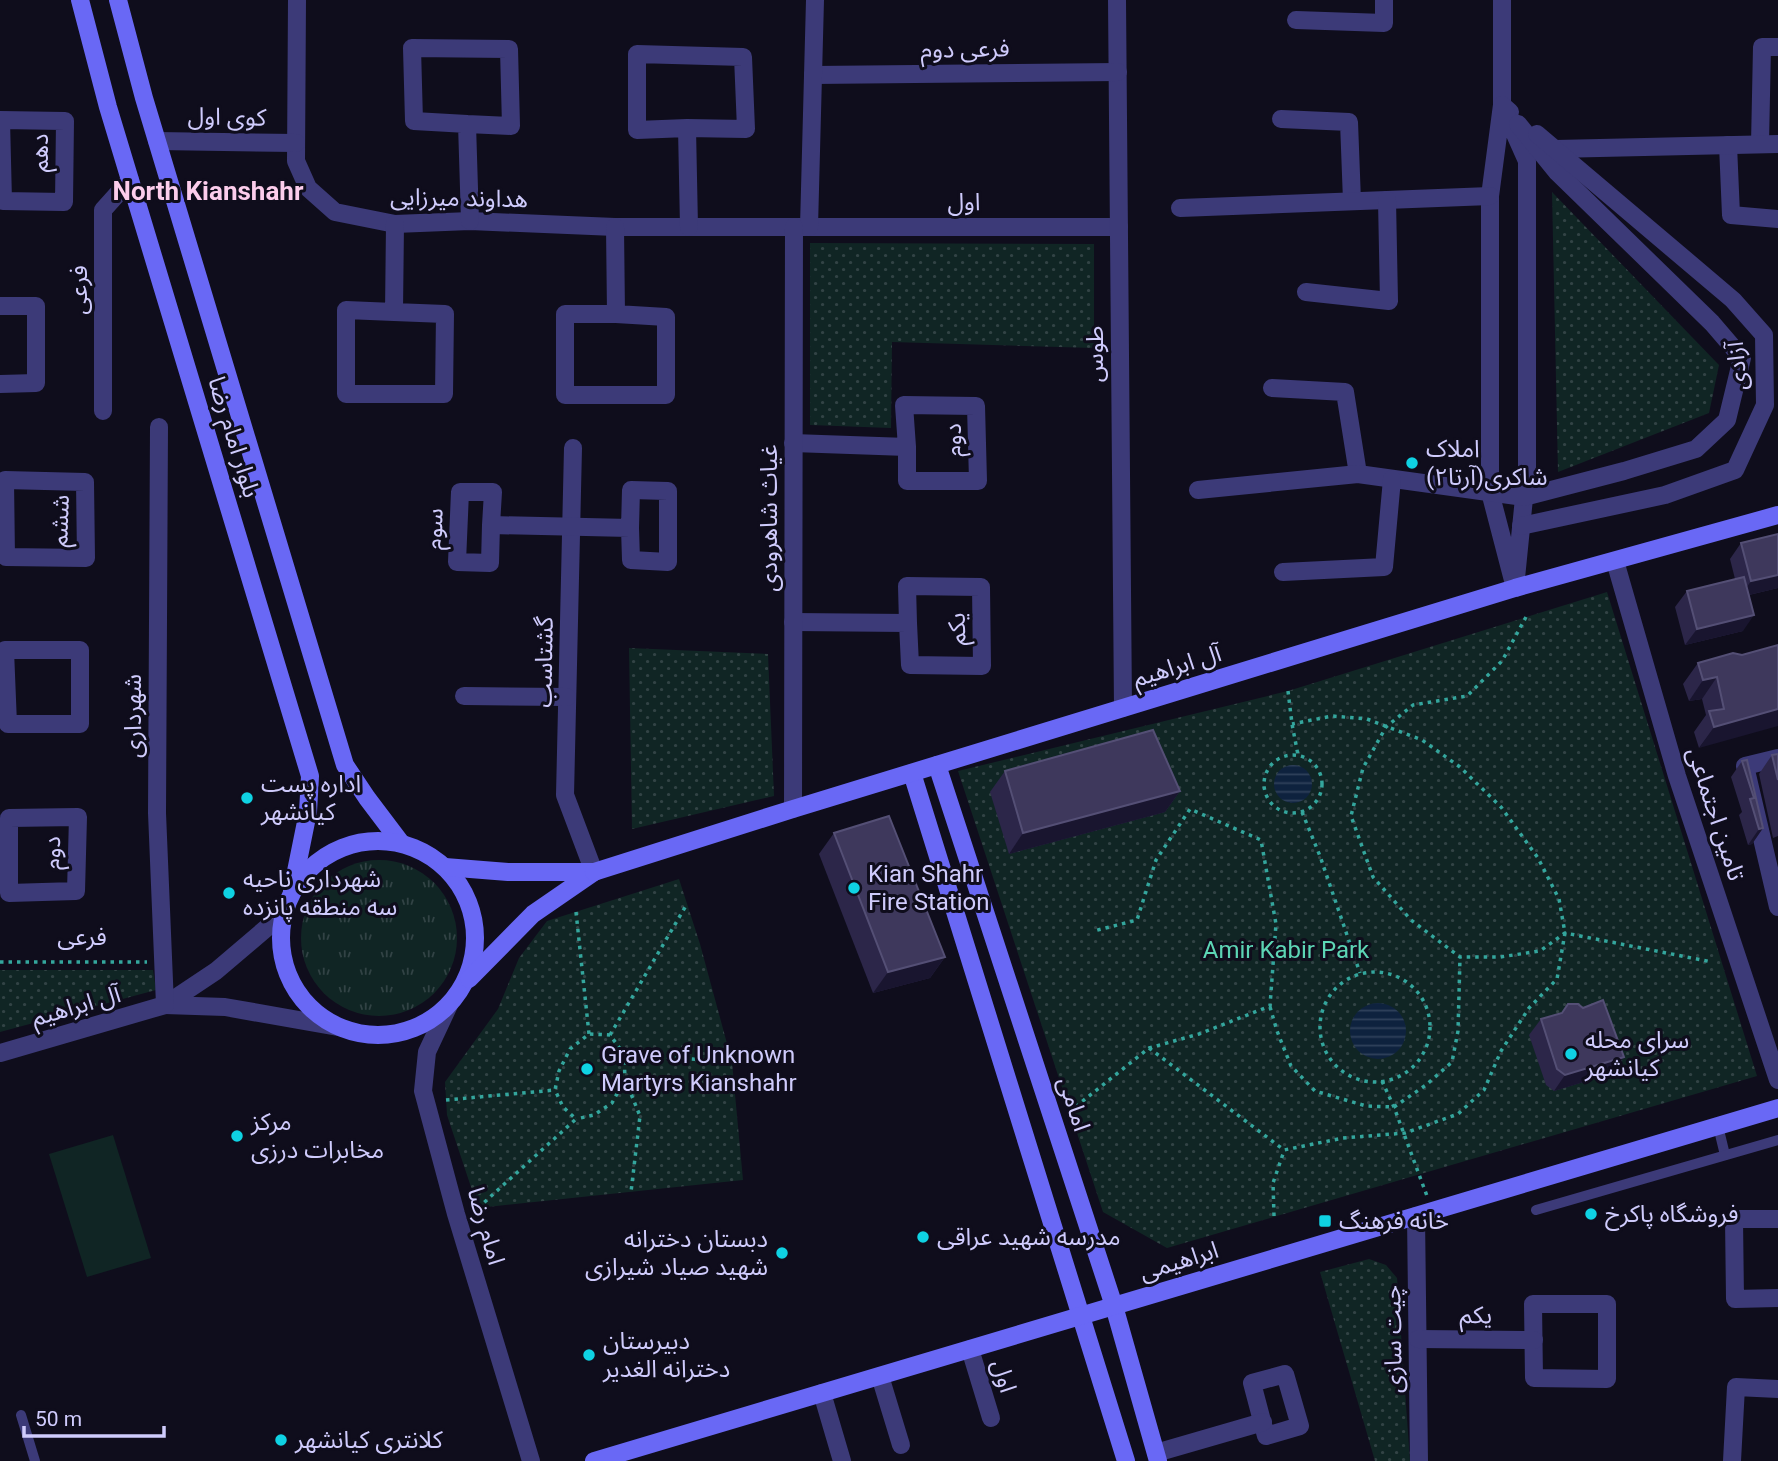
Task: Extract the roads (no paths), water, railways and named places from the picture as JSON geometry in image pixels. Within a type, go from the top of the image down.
[{"type":"main road","name":"بلوار امام رضا","points":[[80,0],[108,107],[310,776],[308,812],[292,891]]},
{"type":"main road","name":"بلوار امام رضا","points":[[118,0],[157,141],[345,765],[401,843]]},
{"type":"main road","name":"آل ابراهیم","points":[[594,872],[1515,588],[1778,515]]},
{"type":"main road","name":"امامی","points":[[937,765],[1114,1306],[1157,1457]]},
{"type":"main road","points":[[912,773],[1125,1461],[1157,1457]]},
{"type":"main road","points":[[464,984],[473,960],[476,935],[472,910],[461,887],[445,867],[425,852],[401,843],[376,840],[350,844],[327,854],[307,870],[292,891],[283,914],[280,942],[285,968],[297,992],[315,1013],[338,1027],[361,1034],[385,1035],[409,1030],[431,1020],[449,1005],[464,984],[533,914],[594,872]]},
{"type":"main road","points":[[445,867],[508,872],[594,872]]},
{"type":"main road","name":"ابراهیمی","points":[[594,1461],[1778,1108]]},
{"type":"street","name":"هداوند میرزایی","points":[[297,0],[296,161],[308,188],[335,212],[395,224],[470,221],[615,227],[802,227]]},
{"type":"street","name":"غیاث شاهرودی","points":[[793,809],[793,443],[815,0]]},
{"type":"street","name":"طوس","points":[[1117,0],[1123,708]]},
{"type":"street","points":[[1296,20],[1384,23],[1384,0]]},
{"type":"street","points":[[1502,0],[1502,105],[1490,196],[1490,492],[1515,588]]},
{"type":"street","points":[[1555,149],[1769,144],[1762,47],[1778,47]]},
{"type":"street","points":[[412,48],[509,49],[511,126],[467,124],[414,121],[412,48]]},
{"type":"street","points":[[637,54],[743,57],[746,129],[687,128],[637,130],[637,54]]},
{"type":"street","name":"فرعی دوم","points":[[813,75],[1118,72]]},
{"type":"street","points":[[1502,105],[1527,161],[1527,468],[1515,588]]},
{"type":"street","points":[[1198,489],[1358,474],[1524,497],[1696,449],[1727,420],[1742,358],[1712,323],[1558,172],[1502,105]]},
{"type":"street","name":"آزادی","points":[[1502,105],[1771,335],[1765,405],[1735,470],[1665,495],[1521,526]]},
{"type":"street","points":[[1282,119],[1349,122],[1352,201]]},
{"type":"street","name":"دهم","points":[[2,120],[65,121],[64,202],[3,201],[1,168],[2,120]]},
{"type":"street","points":[[467,124],[470,221]]},
{"type":"street","points":[[687,128],[689,227]]},
{"type":"street","name":"کوی اول","points":[[157,141],[296,143]]},
{"type":"street","points":[[1728,145],[1731,215],[1778,219]]},
{"type":"street","name":"فرعی","points":[[103,411],[103,210],[130,180]]},
{"type":"street","points":[[1180,208],[1490,196]]},
{"type":"street","points":[[1306,292],[1390,301],[1387,200]]},
{"type":"street","points":[[394,312],[395,224]]},
{"type":"street","points":[[615,227],[616,314]]},
{"type":"street","name":"اول","points":[[802,227],[1119,227]]},
{"type":"street","points":[[0,306],[36,306],[36,383],[0,384]]},
{"type":"street","points":[[346,310],[394,312],[445,314],[444,394],[346,394],[346,310]]},
{"type":"street","points":[[565,314],[616,314],[666,317],[666,395],[565,395],[565,314]]},
{"type":"street","points":[[1272,388],[1345,392],[1358,474]]},
{"type":"street","name":"دوم","points":[[904,405],[976,406],[978,481],[907,481],[906,447],[904,405]]},
{"type":"street","name":"شهرداری","points":[[159,427],[157,813],[165,1005]]},
{"type":"street","name":"دوم","points":[[793,443],[906,447]]},
{"type":"street","name":"گشتاسب","points":[[573,448],[565,795],[594,872]]},
{"type":"street","points":[[1283,572],[1384,567],[1392,479]]},
{"type":"street","name":"ششم","points":[[5,480],[85,482],[86,558],[6,558],[3,516],[5,480]]},
{"type":"street","points":[[491,525],[631,528]]},
{"type":"street","name":"تامین اجتماعی","points":[[1615,561],[1677,776],[1778,1080]]},
{"type":"street","name":"یکم","points":[[907,586],[981,587],[982,666],[910,665],[908,623],[907,586]]},
{"type":"street","name":"یکم","points":[[793,622],[908,623]]},
{"type":"street","points":[[5,650],[80,650],[80,724],[8,724],[3,691],[5,650]]},
{"type":"street","points":[[464,696],[567,697]]},
{"type":"street","points":[[1778,758],[1745,766],[1773,861],[1778,907]]},
{"type":"street","name":"دوم","points":[[78,817],[76,891],[9,893],[5,855],[9,818],[78,817]]},
{"type":"street","points":[[165,1005],[216,971],[283,914]]},
{"type":"street","points":[[165,1005],[225,1007],[338,1027]]},
{"type":"street","name":"آل ابراهیم","points":[[0,1053],[165,1005]]},
{"type":"street","name":"امام رضا","points":[[449,1005],[427,1052],[423,1091],[456,1214],[531,1461]]},
{"type":"street","name":"چیت سازی","points":[[1419,1461],[1418,1339],[1424,1214]]},
{"type":"street","points":[[1778,1220],[1734,1219],[1735,1299],[1778,1298]]},
{"type":"street","points":[[1533,1304],[1607,1304],[1607,1379],[1534,1378],[1534,1340],[1533,1304]]},
{"type":"street","name":"یکم","points":[[1418,1339],[1534,1340]]},
{"type":"street","name":"اول","points":[[970,1349],[991,1418]]},
{"type":"street","points":[[880,1376],[901,1445]]},
{"type":"street","points":[[1732,1461],[1736,1387],[1778,1389]]},
{"type":"street","points":[[822,1393],[842,1461]]},
{"type":"street","points":[[1157,1457],[1263,1422]]},
{"type":"lane","points":[[1718,1126],[1726,1155]]},
{"type":"lane","points":[[1536,1210],[1778,1140]]},
{"type":"lane","points":[[20,1415],[35,1461]]},
{"type":"water","points":[[1293,765],[1307,770],[1312,784],[1307,798],[1293,803],[1279,798],[1274,784],[1279,770]]},
{"type":"water","points":[[1378,1003],[1389,1005],[1398,1011],[1404,1020],[1404,1042],[1398,1051],[1389,1057],[1378,1059],[1367,1057],[1358,1051],[1352,1042],[1350,1031],[1352,1020],[1358,1011],[1367,1005]]},
{"type":"place","name":"املاک شاکری(آرتا۲)","points":[[1412,463]]},
{"type":"place","name":"اداره پست کیانشهر","points":[[247,798]]},
{"type":"place","name":"Kian Shahr Fire Station","points":[[854,888]]},
{"type":"place","name":"شهرداری ناحیه سه منطقه پانزده","points":[[229,893]]},
{"type":"place","name":"سرای محله کیانشهر","points":[[1571,1054]]},
{"type":"place","name":"Grave of Unknown Martyrs Kianshahr","points":[[587,1069]]},
{"type":"place","name":"مرکز مخابرات درزی","points":[[237,1136]]},
{"type":"place","name":"فروشگاه پاکرخ","points":[[1591,1214]]},
{"type":"place","name":"خانه فرهنگ","points":[[1325,1221]]},
{"type":"place","name":"مدرسه شهید عراقی","points":[[923,1237]]},
{"type":"place","name":"دبستان دخترانه شهید صیاد شیرازی","points":[[782,1253]]},
{"type":"place","name":"دبیرستان دخترانه الغدیر","points":[[589,1355]]},
{"type":"place","name":"کلانتری کیانشهر","points":[[281,1440]]},
{"type":"district","name":"North Kianshahr","points":[[208,191]]},
{"type":"park label","name":"Amir Kabir Park","points":[[1286,950]]}]
